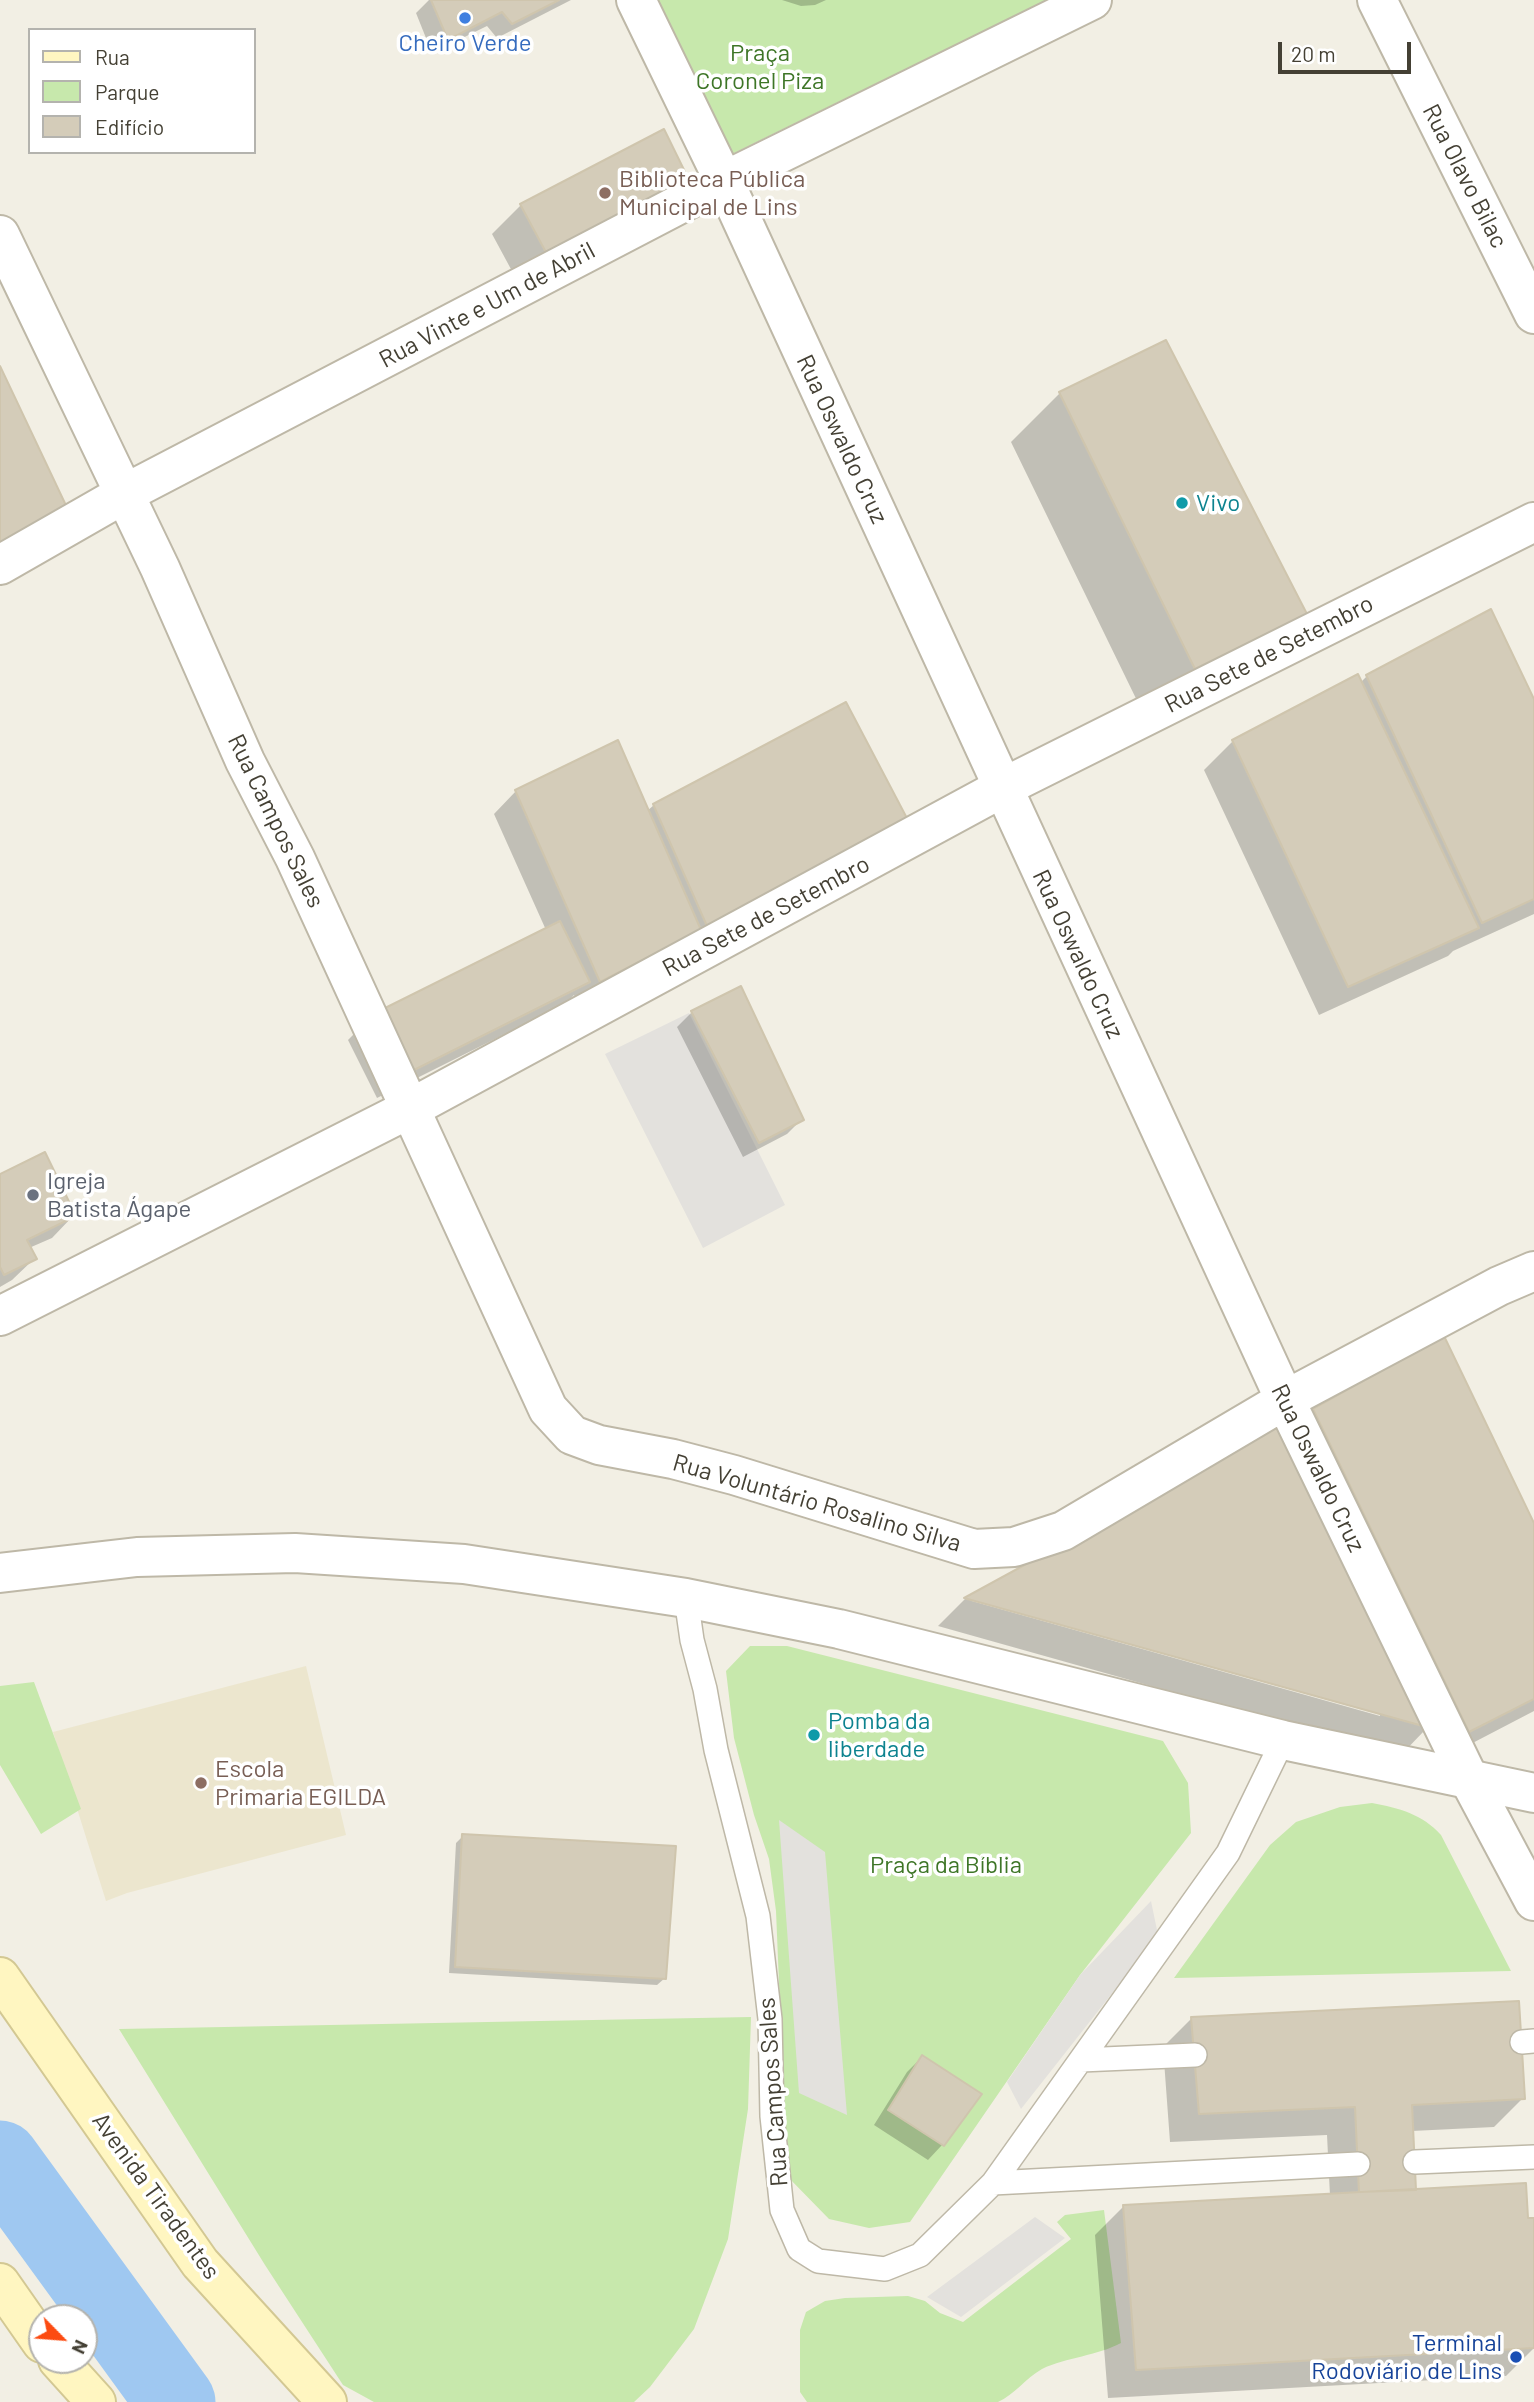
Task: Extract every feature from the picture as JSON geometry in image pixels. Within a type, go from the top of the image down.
[{"type":"main road","name":"Avenida Tiradentes","points":[[0,1977],[200,2263],[327,2402]]},
{"type":"main road","points":[[0,2283],[28,2323]]},
{"type":"main road","points":[[71,2374],[96,2402]]},
{"type":"street","name":"Rua Oswaldo Cruz","points":[[636,0],[724,181],[1285,1400],[1470,1781],[1534,1901]]},
{"type":"street","name":"Rua Vinte e Um de Abril","points":[[0,565],[124,494],[724,181],[1092,0]]},
{"type":"street","name":"Rua Olavo Bilac","points":[[1377,0],[1534,314]]},
{"type":"street","name":"Rua Campos Sales","points":[[0,235],[160,568],[245,761],[295,858],[548,1409]]},
{"type":"street","name":"Rua Sete de Setembro","points":[[0,1316],[411,1108],[1002,788],[1534,522]]},
{"type":"street","name":"Rua Voluntário Rosalino Silva","points":[[548,1409],[572,1435],[599,1445],[734,1475],[974,1549],[1014,1547],[1063,1531],[1285,1400],[1534,1270]]},
{"type":"street","points":[[0,1573],[137,1557],[295,1553],[464,1563],[686,1598],[839,1629],[1283,1740],[1534,1793]]},
{"type":"lane","name":"Rua Campos Sales","points":[[686,1598],[692,1640],[705,1689],[716,1750],[758,1916],[770,2019],[772,2116],[782,2210],[799,2249],[818,2261],[885,2269],[920,2255],[993,2183],[1228,1853],[1283,1740]]},
{"type":"lane","points":[[1081,2060],[1195,2055]]},
{"type":"lane","points":[[1415,2162],[1534,2157]]},
{"type":"lane","points":[[993,2183],[1358,2165]]},
{"type":"shaded area","points":[[689,1013],[785,1205],[703,1248],[605,1054]]},
{"type":"shaded area","name":"Escola Primaria EGILDA","points":[[306,1666],[346,1835],[127,1893],[106,1901],[53,1732]]},
{"type":"shaded area","points":[[779,1820],[825,1852],[847,2115],[799,2093]]},
{"type":"shaded area","points":[[1151,1901],[1158,1935],[1021,2109],[1007,2082],[1080,1975]]},
{"type":"shaded area","points":[[1035,2217],[1065,2238],[961,2317],[927,2297]]},
{"type":"green space","name":"Praça Coronel Piza","points":[[653,0],[1047,0],[728,156]]},
{"type":"green space","name":"Praça da Bíblia","points":[[750,1646],[787,1646],[1163,1741],[1188,1783],[1191,1833],[1080,1975],[910,2222],[869,2228],[829,2219],[787,2176],[776,1911],[769,1859],[754,1815],[734,1738],[726,1671]]},
{"type":"green space","points":[[34,1682],[81,1809],[41,1834],[0,1765],[0,1686]]},
{"type":"green space","points":[[1372,1803],[1410,1813],[1441,1835],[1511,1971],[1174,1978],[1270,1845],[1296,1822],[1340,1807]]},
{"type":"green space","points":[[751,2017],[748,2109],[728,2239],[694,2329],[650,2387],[634,2402],[374,2402],[343,2385],[265,2265],[119,2029]]},
{"type":"green space","points":[[1104,2210],[1121,2343],[1042,2369],[998,2402],[807,2402],[800,2392],[800,2330],[806,2312],[825,2301],[908,2296],[925,2301],[940,2313],[963,2322],[1071,2239],[1057,2222],[1065,2215]]},
{"type":"building","name":"Cheiro Verde","points":[[431,0],[559,0],[512,24],[502,12],[448,40]]},
{"type":"building","name":"Biblioteca Pública Municipal de Lins","points":[[664,129],[690,182],[548,256],[520,204]]},
{"type":"building","name":"Vivo","points":[[1166,340],[1307,614],[1195,669],[1059,392]]},
{"type":"building","points":[[0,366],[71,516],[0,552]]},
{"type":"building","points":[[1491,609],[1534,699],[1534,899],[1482,923],[1366,675]]},
{"type":"building","points":[[1358,674],[1479,928],[1348,987],[1232,740]]},
{"type":"building","points":[[846,702],[910,824],[707,926],[653,804]]},
{"type":"building","points":[[618,740],[701,930],[600,982],[515,790]]},
{"type":"building","points":[[560,921],[590,982],[400,1077],[369,1016]]},
{"type":"building","points":[[741,986],[804,1120],[759,1143],[691,1011]]},
{"type":"building","name":"Igreja Batista Ágape","points":[[45,1152],[76,1216],[27,1240],[37,1259],[4,1275],[0,1267],[0,1174]]},
{"type":"building","points":[[1444,1336],[1534,1523],[1534,1699],[1469,1732],[1313,1409]]},
{"type":"building","points":[[1281,1425],[1430,1728],[964,1598]]},
{"type":"building","points":[[462,1834],[676,1846],[666,1979],[455,1967]]},
{"type":"building","points":[[1519,2001],[1525,2099],[1412,2105],[1416,2190],[1359,2192],[1355,2107],[1199,2114],[1191,2017]]},
{"type":"building","points":[[922,2055],[982,2094],[944,2146],[888,2110]]},
{"type":"building","points":[[1526,2183],[1528,2218],[1534,2218],[1534,2348],[1136,2370],[1123,2205]]},
{"type":"waterway","points":[[0,2160],[176,2402]]},
{"type":"place","name":"Cheiro Verde","points":[[465,18]]},
{"type":"place","name":"Biblioteca Pública Municipal de Lins","points":[[605,193]]},
{"type":"place","name":"Vivo","points":[[1182,503]]},
{"type":"place","name":"Igreja Batista Ágape","points":[[33,1195]]},
{"type":"place","name":"Pomba da liberdade","points":[[814,1735]]},
{"type":"place","name":"Escola Primaria EGILDA","points":[[201,1783]]},
{"type":"place","name":"Terminal Rodoviário de Lins","points":[[1516,2357]]}]
